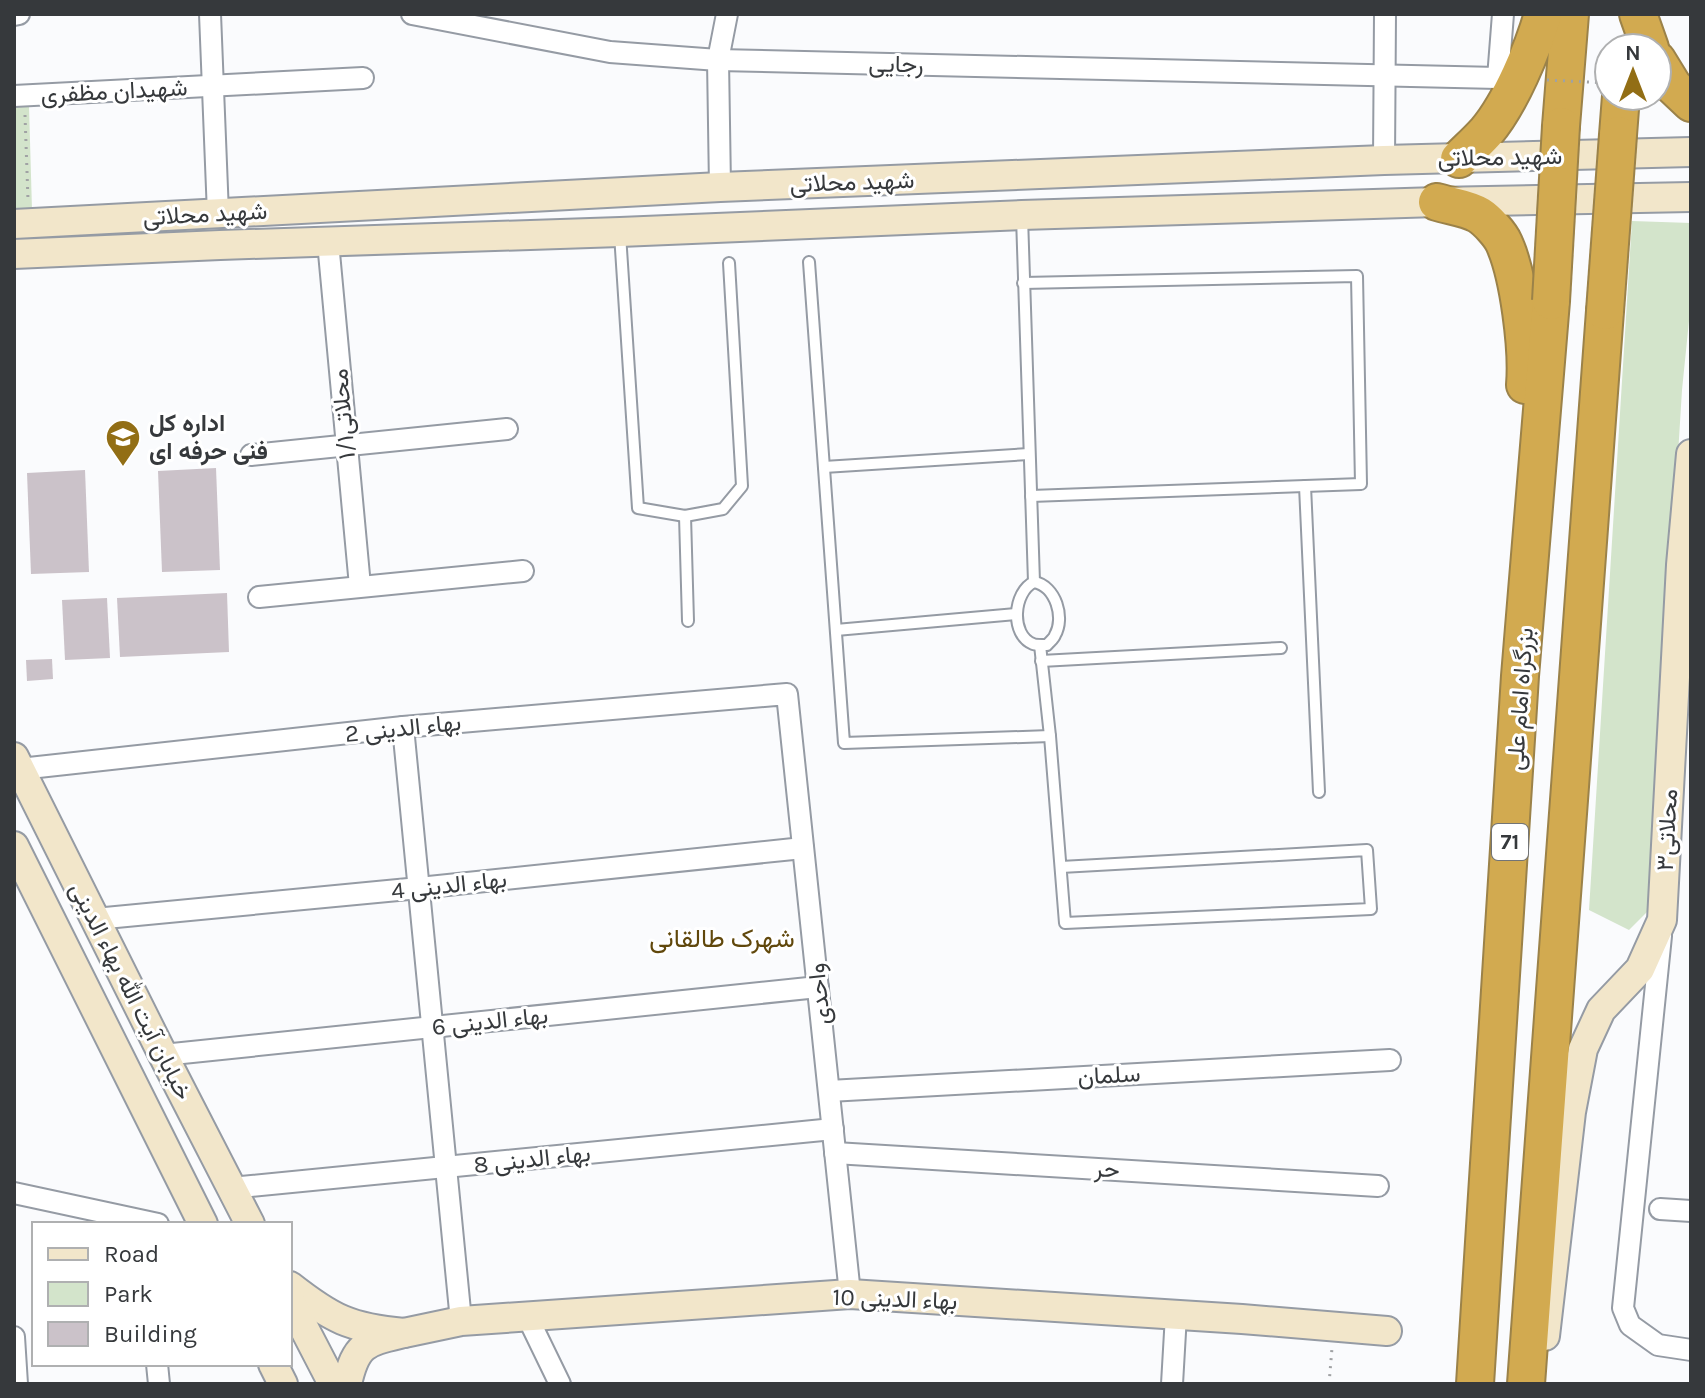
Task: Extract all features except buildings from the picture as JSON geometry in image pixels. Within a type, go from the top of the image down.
[{"type":"highway","points":[[1459,159],[1488,131],[1498,115],[1531,53],[1543,14]]},
{"type":"highway","name":"بزرگراه امام علی","points":[[1475,1384],[1520,676],[1551,301],[1570,14]]},
{"type":"highway","points":[[1673,86],[1691,103]]},
{"type":"highway","points":[[1526,1384],[1620,112]]},
{"type":"highway","points":[[1437,202],[1480,215],[1502,239],[1513,266],[1518,293],[1526,371],[1505,589],[1520,676]]},
{"type":"main road","name":"شهید محلاتی","points":[[22,223],[720,187],[1384,160],[1691,152]]},
{"type":"main road","name":"شهید محلاتی","points":[[14,254],[1022,215],[1691,197]]},
{"type":"main road","name":"محلاتی۳","points":[[1662,920],[1681,565],[1691,454]]},
{"type":"main road","name":"خیابان آیت الله بهاء الدینی","points":[[17,763],[249,1222]]},
{"type":"main road","name":"خیابان آیت الله بهاء الدینی","points":[[14,846],[202,1222]]},
{"type":"main road","points":[[1539,1384],[1571,1112],[1583,1049],[1601,1010],[1640,969],[1662,920]]},
{"type":"main road","points":[[292,1288],[335,1318],[356,1326],[404,1333]]},
{"type":"main road","name":"بهاء الدینی 10","points":[[404,1333],[461,1321],[850,1294],[1387,1331]]},
{"type":"main road","points":[[292,1305],[333,1384]]},
{"type":"main road","points":[[347,1384],[358,1351],[373,1340],[404,1333]]},
{"type":"main road","points":[[274,1366],[283,1384]]},
{"type":"street","points":[[210,14],[218,214]]},
{"type":"street","name":"رجایی","points":[[412,14],[610,52],[718,60],[1498,78],[1503,14]]},
{"type":"street","points":[[720,187],[718,60],[727,14]]},
{"type":"street","points":[[1384,160],[1385,14]]},
{"type":"street","name":"شهیدان مظفری","points":[[19,96],[363,78]]},
{"type":"street","name":"محلاتی۱/۱","points":[[328,242],[360,586]]},
{"type":"street","points":[[251,455],[507,429]]},
{"type":"street","points":[[259,597],[523,571]]},
{"type":"street","name":"بهاء الدینی 2","points":[[17,763],[787,694]]},
{"type":"street","name":"واحدی","points":[[787,694],[850,1294]]},
{"type":"street","points":[[403,727],[461,1321]]},
{"type":"street","name":"بهاء الدینی 4","points":[[95,919],[803,848]]},
{"type":"street","points":[[1662,920],[1623,1308],[1630,1325],[1658,1345],[1691,1350]]},
{"type":"street","name":"بهاء الدینی 6","points":[[163,1055],[818,987]]},
{"type":"street","name":"سلمان","points":[[829,1091],[1390,1060]]},
{"type":"street","name":"بهاء الدینی 8","points":[[231,1188],[833,1129]]},
{"type":"street","name":"حر","points":[[835,1153],[1378,1186]]},
{"type":"street","points":[[14,1193],[146,1222]]},
{"type":"street","points":[[1660,1209],[1691,1211]]},
{"type":"street","points":[[1172,1384],[1176,1315]]},
{"type":"street","points":[[527,1316],[560,1384]]},
{"type":"street","points":[[14,1337],[17,1384]]},
{"type":"lane","points":[[1022,215],[1034,582]]},
{"type":"lane","points":[[620,232],[638,508],[685,516],[723,509],[742,486],[729,263]]},
{"type":"lane","points":[[809,262],[844,743],[1050,736]]},
{"type":"lane","points":[[1023,283],[1357,276],[1361,484],[1031,496]]},
{"type":"lane","points":[[824,467],[1029,454]]},
{"type":"lane","points":[[1305,486],[1319,792]]},
{"type":"lane","points":[[685,516],[688,621]]},
{"type":"lane","points":[[1034,582],[1050,589],[1056,602],[1058,628],[1047,645],[1032,644],[1025,637],[1016,614],[1025,587],[1034,582]]},
{"type":"lane","points":[[836,630],[1016,614]]},
{"type":"lane","points":[[1040,645],[1065,923],[1371,909],[1367,850],[1061,867]]},
{"type":"lane","points":[[1041,661],[1281,648]]},
{"type":"path","points":[[1547,80],[1593,82]]},
{"type":"path","points":[[19,96],[22,223]]},
{"type":"path","points":[[1329,1384],[1333,1326]]},
{"type":"green space","points":[[29,106],[32,210],[14,208],[14,107]]},
{"type":"green space","points":[[1632,221],[1691,223],[1691,301],[1682,390],[1650,909],[1629,930],[1589,910]]},
{"type":"place","name":"اداره کل فنی حرفه ای","points":[[123,468]]},
{"type":"district","name":"شهرک طالقانی","points":[[722,938]]}]
